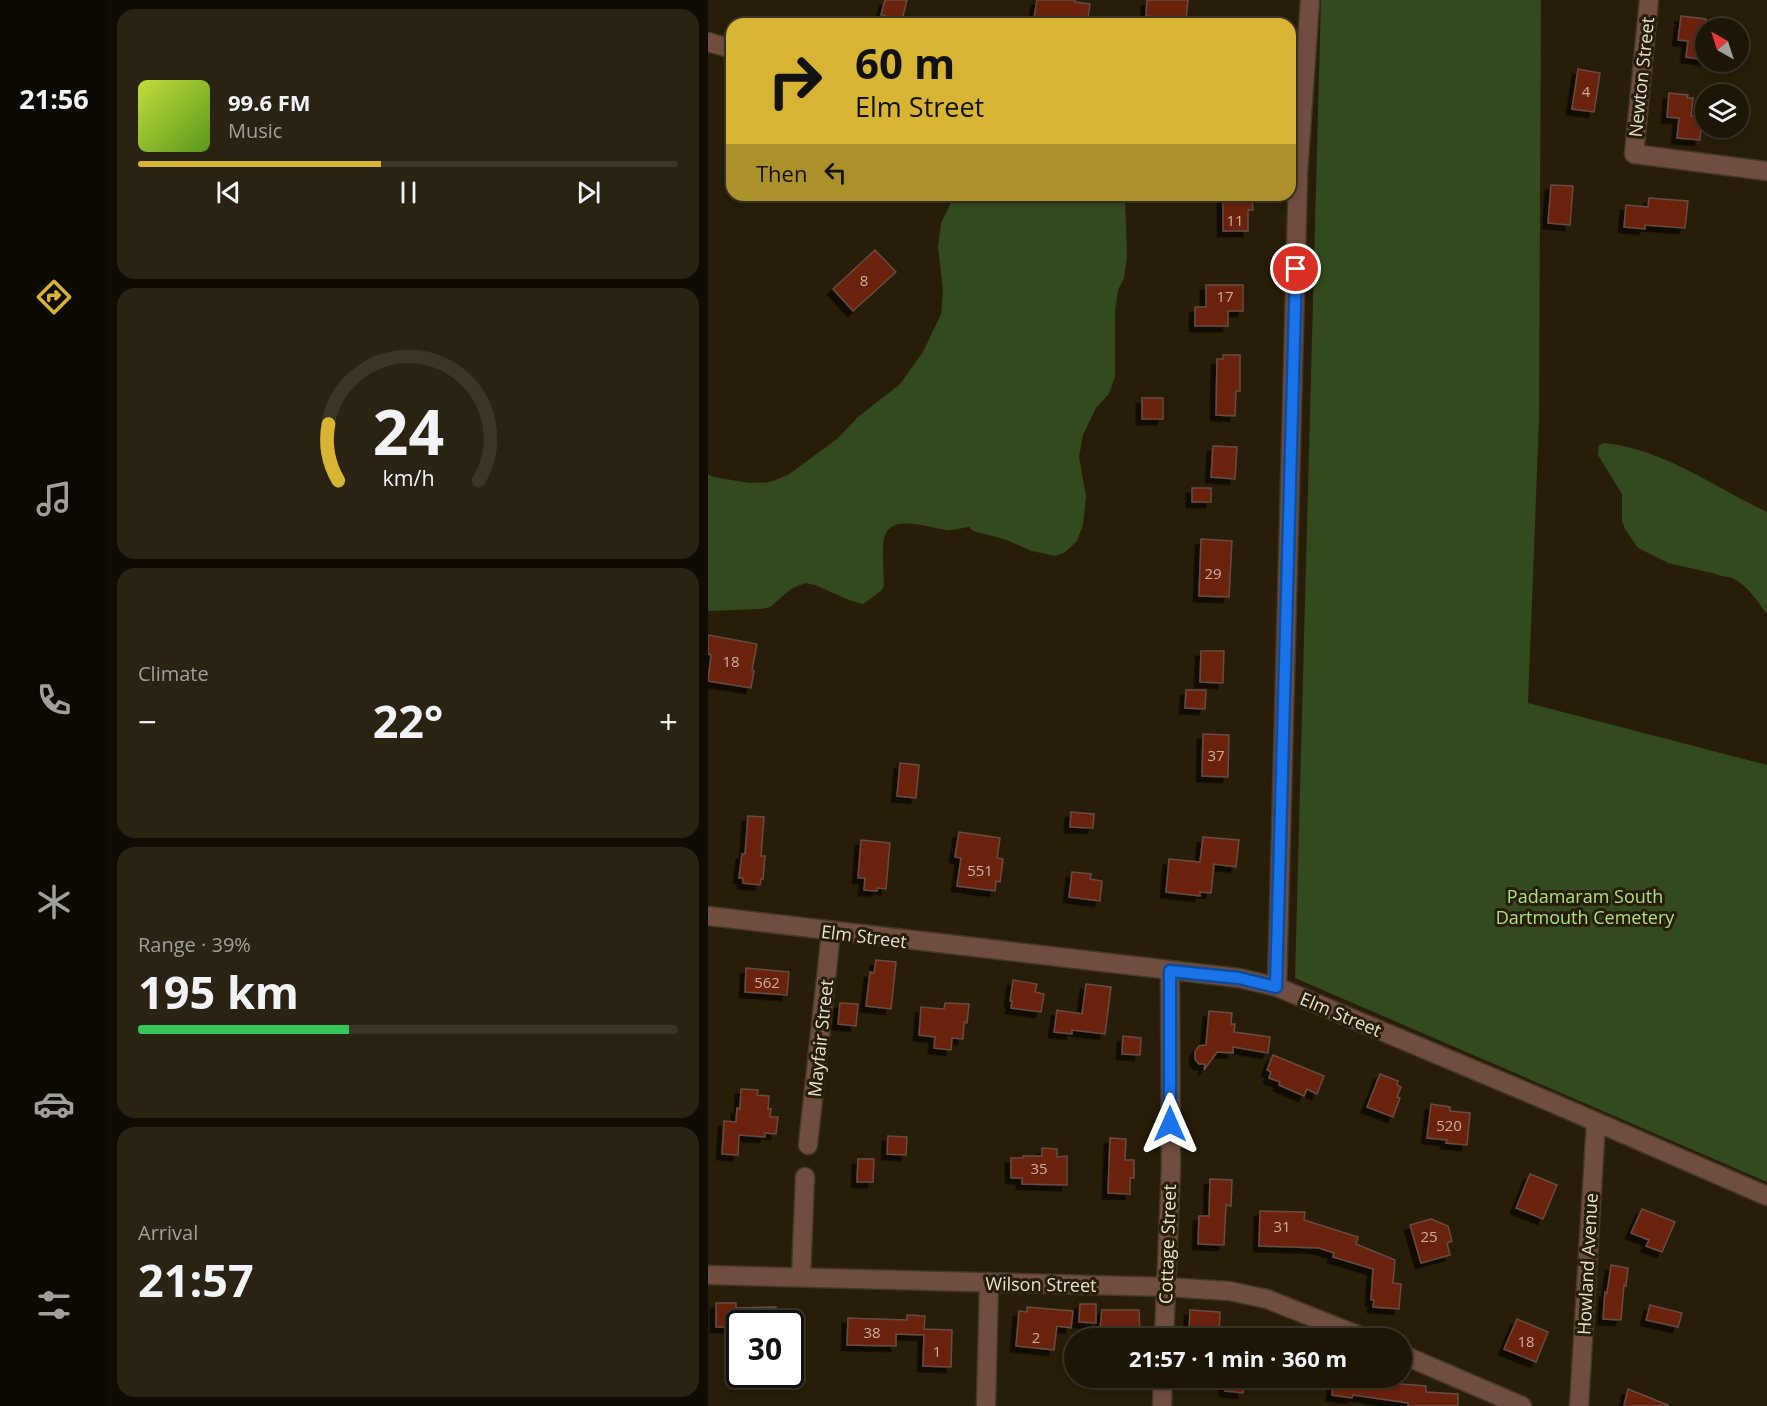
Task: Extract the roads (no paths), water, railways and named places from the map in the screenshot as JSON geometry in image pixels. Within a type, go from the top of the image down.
[{"type":"street","points":[[1276,987],[1298,173],[1310,0]]},
{"type":"street","name":"Newton Street","points":[[1649,0],[1634,154],[1767,171]]},
{"type":"street","points":[[708,42],[726,47]]},
{"type":"street","name":"Elm Street","points":[[708,916],[1239,978],[1276,987],[1767,1196]]},
{"type":"street","name":"Mayfair Street","points":[[808,1145],[831,932]]},
{"type":"street","name":"Cottage Street","points":[[1164,1328],[1171,1167],[1170,971]]},
{"type":"street","name":"Howland Avenue","points":[[1579,1406],[1596,1122]]},
{"type":"street","points":[[801,1277],[805,1177]]},
{"type":"street","name":"Wilson Street","points":[[708,1275],[1166,1287],[1229,1291],[1268,1299],[1340,1328]]},
{"type":"street","points":[[986,1406],[989,1282]]},
{"type":"street","points":[[1412,1359],[1522,1406]]},
{"type":"street","points":[[1162,1406],[1163,1388]]},
{"type":"park label","name":"Padamaram South Dartmouth Cemetery","points":[[1585,906]]}]
